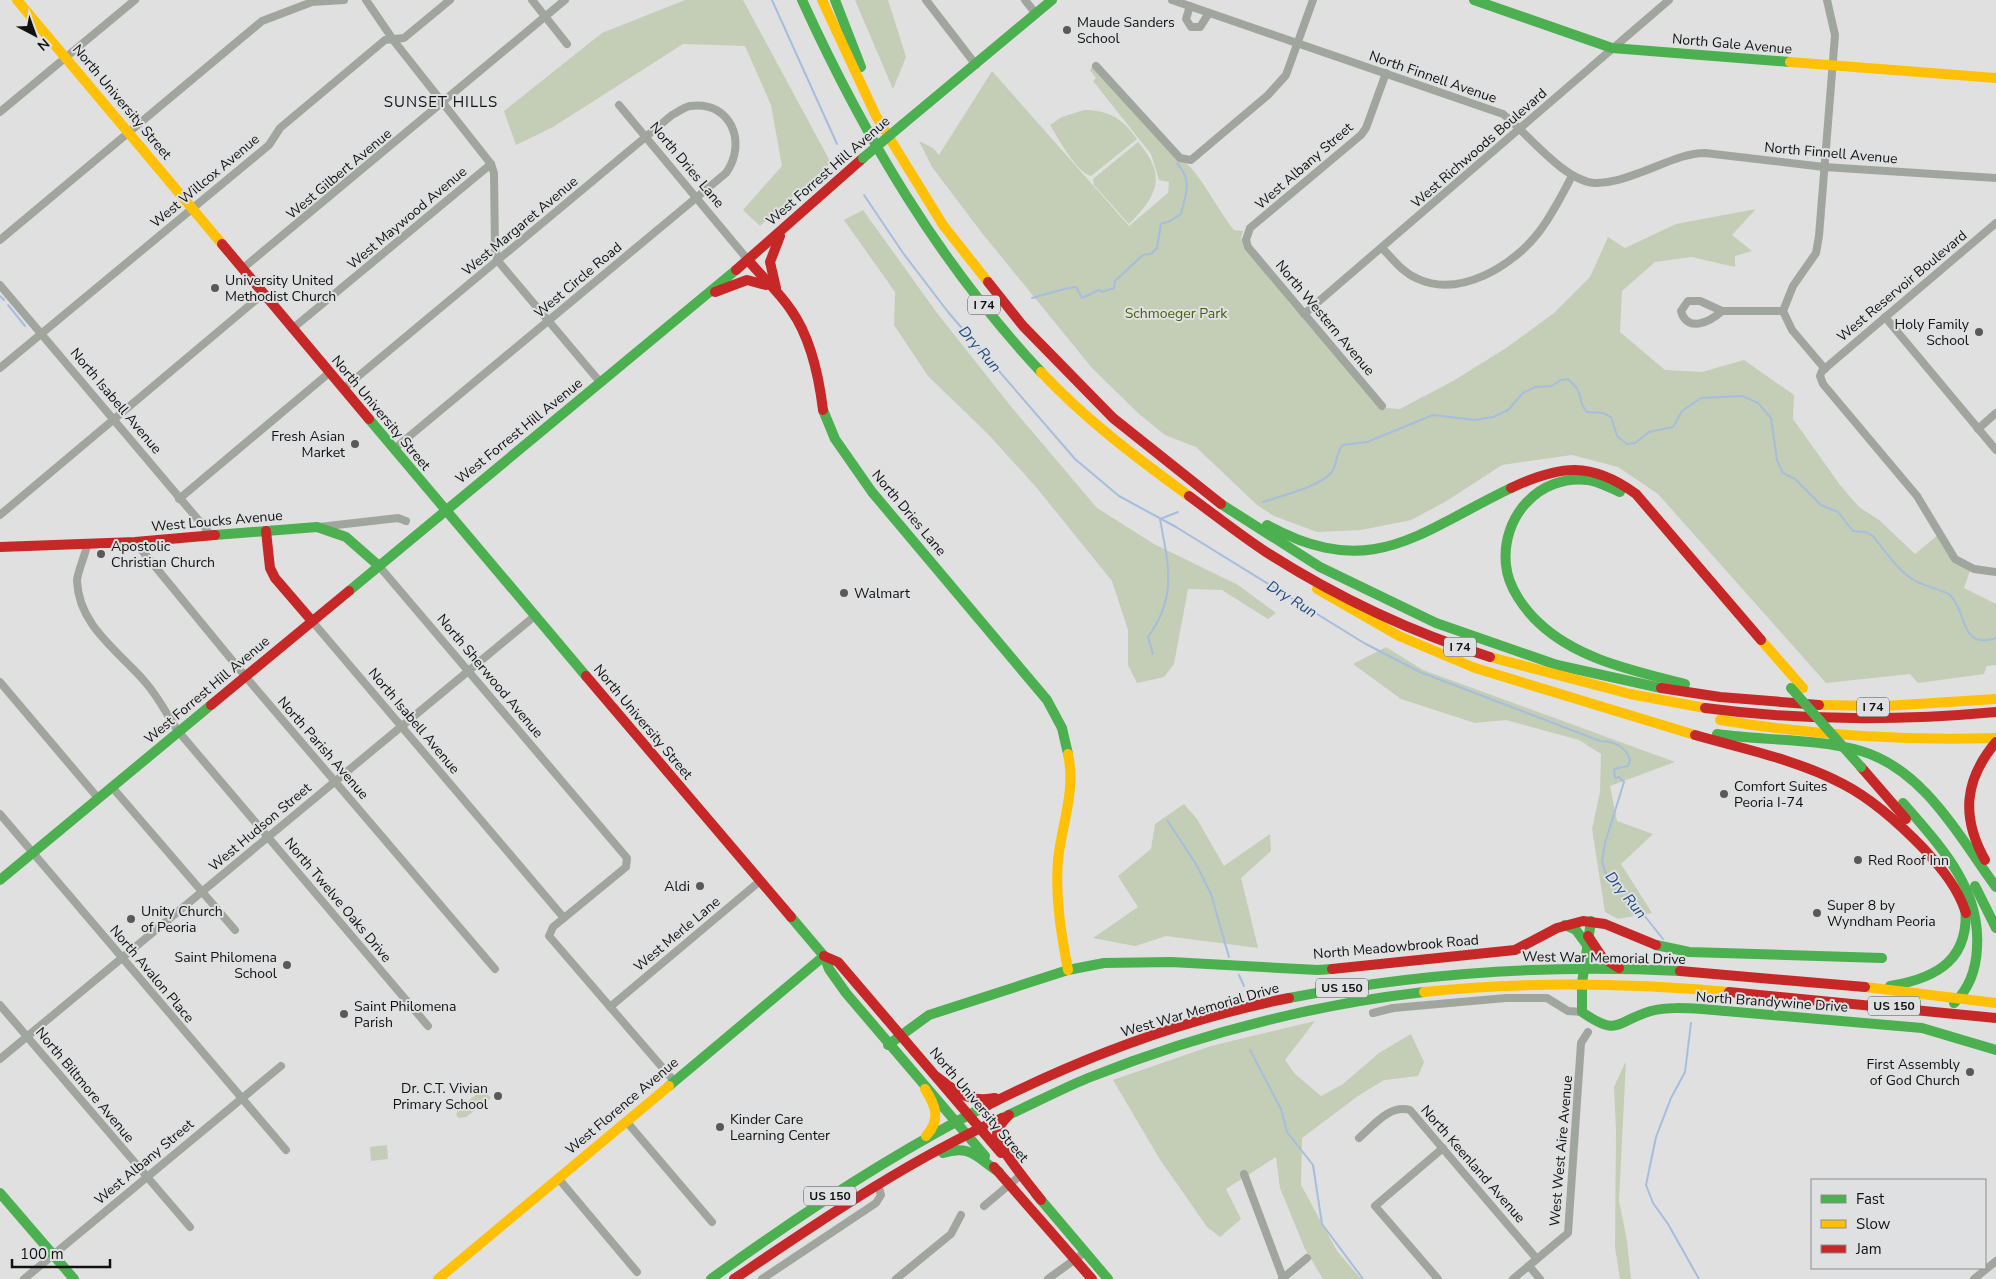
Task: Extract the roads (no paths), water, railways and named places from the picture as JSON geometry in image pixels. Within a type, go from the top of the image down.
[{"type":"main road","name":"North University Street","points":[[17,0],[130,132],[242,270],[824,956],[829,969],[888,1045],[1092,1279]]},
{"type":"main road","points":[[797,0],[827,63],[850,104]]},
{"type":"main road","name":"I 74","points":[[802,0],[850,104],[881,158],[937,244],[990,312],[1054,386],[1141,461],[1279,560],[1388,616],[1447,642],[1520,666],[1655,700],[1738,713],[1815,719],[1917,719],[1996,712]]},
{"type":"main road","name":"I 74","points":[[822,0],[838,38],[899,157],[938,217],[987,282],[1074,382],[1151,452],[1241,518],[1340,577],[1402,608],[1471,637],[1557,665],[1634,683],[1751,702],[1875,707],[1996,699]]},
{"type":"main road","points":[[835,0],[885,127],[899,157]]},
{"type":"main road","name":"West Forrest Hill Avenue","points":[[0,880],[748,260],[863,158],[1052,0]]},
{"type":"main road","name":"North Gale Avenue","points":[[1474,0],[1612,48],[1996,78]]},
{"type":"main road","points":[[780,296],[770,274],[770,256],[783,231],[797,216]]},
{"type":"main road","name":"North Dries Lane","points":[[748,260],[792,311],[806,339],[820,387],[824,415],[835,439],[872,492],[1042,692],[1058,719],[1068,748],[1071,775],[1069,805],[1059,847],[1057,883],[1058,918],[1068,970]]},
{"type":"main road","points":[[692,306],[726,287],[749,279],[757,280],[780,296]]},
{"type":"main road","points":[[1074,382],[1167,456],[1222,496],[1275,529],[1327,550],[1362,552],[1393,546],[1546,472],[1574,468],[1606,475],[1623,483],[1640,498],[1803,688],[1949,871],[1962,894],[1966,913],[1966,930],[1963,942],[1955,955],[1943,968],[1916,982],[1868,988]]},
{"type":"main road","points":[[1751,702],[1732,693],[1679,682],[1604,661],[1565,642],[1539,623],[1517,598],[1504,568],[1505,539],[1519,509],[1540,491],[1566,481],[1597,482],[1623,494],[1639,510],[1792,688],[1960,861],[1996,928]]},
{"type":"main road","name":"West Loucks Avenue","points":[[0,547],[135,542],[317,527]]},
{"type":"main road","name":"North Sherwood Avenue","points":[[317,527],[346,537],[379,566]]},
{"type":"main road","name":"North Isabell Avenue","points":[[266,531],[270,568],[275,578],[312,621]]},
{"type":"main road","points":[[1279,560],[1297,577],[1399,636],[1453,660],[1513,682],[1801,766],[1838,780],[1878,805],[1912,836],[1956,886],[1966,913]]},
{"type":"main road","points":[[1513,682],[1717,734],[1856,749],[1875,755],[1897,766],[1918,784],[1996,887]]},
{"type":"main road","points":[[1655,700],[1676,710],[1790,730],[1877,737],[1991,739]]},
{"type":"main road","points":[[1996,742],[1982,760],[1973,777],[1969,791],[1968,810],[1976,844],[1996,874]]},
{"type":"main road","points":[[1869,769],[1951,859],[1970,894],[1978,927],[1978,951],[1971,980],[1958,999],[1944,1008],[1917,1009]]},
{"type":"main road","points":[[1582,1012],[1582,984],[1591,922]]},
{"type":"main road","name":"North Meadowbrook Road","points":[[888,1045],[900,1034],[930,1015],[1068,970],[1098,964],[1131,961],[1331,969],[1515,950],[1529,945],[1565,925],[1591,922],[1623,930],[1660,947],[1689,952],[1882,958]]},
{"type":"main road","points":[[1565,925],[1576,930],[1588,940],[1602,957],[1622,970]]},
{"type":"main road","name":"North University Street","points":[[824,956],[838,962],[1021,1174]]},
{"type":"main road","name":"West Florence Avenue","points":[[438,1279],[824,956]]},
{"type":"main road","name":"West War Memorial Drive","points":[[711,1279],[838,1191],[916,1144],[955,1122],[1060,1071],[1202,1020],[1319,992],[1443,974],[1584,968],[1785,980],[1996,1003]]},
{"type":"main road","name":"West War Memorial Drive","points":[[734,1279],[878,1186],[966,1135],[1016,1109],[1121,1064],[1216,1032],[1293,1012],[1368,998],[1443,989],[1490,985],[1582,984],[1695,989],[1996,1018]]},
{"type":"main road","points":[[850,997],[870,1010],[889,1030],[900,1034]]},
{"type":"main road","name":"North Brandywine Drive","points":[[1582,1012],[1597,1024],[1607,1028],[1619,1027],[1650,1011],[1665,1008],[1862,1022],[1932,1030],[1973,1046],[1996,1050]]},
{"type":"main road","points":[[937,1077],[961,1098],[982,1100],[996,1098],[1060,1071]]},
{"type":"main road","points":[[916,1144],[932,1131],[937,1121],[935,1106],[925,1089]]},
{"type":"main road","points":[[1016,1109],[1002,1121],[997,1135],[1001,1145],[1041,1200],[1108,1279]]},
{"type":"main road","points":[[878,1186],[928,1160],[958,1148],[974,1152],[999,1172]]},
{"type":"main road","points":[[0,1193],[74,1279]]},
{"type":"street","points":[[0,112],[135,0]]},
{"type":"street","points":[[0,240],[262,21],[312,2],[344,0]]},
{"type":"street","points":[[366,0],[394,41],[491,164],[494,173],[495,248],[498,261],[600,382]]},
{"type":"street","name":"West Willcox Avenue","points":[[0,368],[268,145],[280,128],[385,40],[394,41],[404,38],[450,0]]},
{"type":"street","points":[[532,0],[567,44]]},
{"type":"street","name":"West Gilbert Avenue","points":[[242,270],[565,0]]},
{"type":"street","points":[[926,0],[976,65]]},
{"type":"street","points":[[1025,0],[1036,14]]},
{"type":"street","name":"North Finnell Avenue","points":[[1172,0],[1503,114],[1522,129],[1572,176],[1593,183],[1611,182],[1689,155],[1705,153],[1824,167],[1996,178]]},
{"type":"street","points":[[1096,66],[1180,158],[1191,160],[1277,86],[1286,74],[1313,0]]},
{"type":"street","name":"West Richwoods Boulevard","points":[[1304,314],[1522,129],[1612,48],[1669,0]]},
{"type":"street","points":[[1827,0],[1835,35],[1816,253],[1793,286],[1783,311],[1792,330],[1825,369],[1820,375],[1822,383],[1917,496],[1954,557],[1974,569],[1996,572]]},
{"type":"street","points":[[1190,6],[1186,19],[1191,27],[1200,27],[1209,13]]},
{"type":"street","name":"West Albany Street","points":[[1248,247],[1246,240],[1250,228],[1366,128],[1386,73]]},
{"type":"street","name":"North Dries Lane","points":[[619,105],[748,260]]},
{"type":"street","name":"West Margaret Avenue","points":[[343,389],[672,115],[688,106],[702,106],[721,113]]},
{"type":"street","name":"West Circle Road","points":[[394,449],[726,173],[734,162],[737,148],[735,134],[729,122],[721,113]]},
{"type":"street","name":"West Maywood Avenue","points":[[292,329],[491,164]]},
{"type":"street","points":[[1382,248],[1403,270],[1416,278],[1433,284],[1468,284],[1503,263],[1538,234],[1572,176]]},
{"type":"street","name":"West Reservoir Boulevard","points":[[1825,369],[1996,223]]},
{"type":"street","name":"North Western Avenue","points":[[1248,247],[1382,406]]},
{"type":"street","name":"North Isabell Avenue","points":[[0,285],[211,535]]},
{"type":"street","points":[[0,515],[263,294]]},
{"type":"street","points":[[1722,311],[1714,318],[1700,324],[1688,322],[1683,317],[1681,311],[1688,301],[1695,300],[1722,311],[1783,311]]},
{"type":"street","points":[[1885,317],[1996,450]]},
{"type":"street","points":[[179,499],[329,373]]},
{"type":"street","points":[[1978,429],[1996,413]]},
{"type":"street","name":"West Loucks Avenue","points":[[317,527],[398,518],[406,521]]},
{"type":"street","name":"North Parish Avenue","points":[[135,542],[245,676],[495,969]]},
{"type":"street","name":"North Twelve Oaks Drive","points":[[87,545],[84,562],[77,580],[85,612],[108,645],[152,690],[178,731],[428,1026]]},
{"type":"street","name":"North Sherwood Avenue","points":[[379,566],[628,861],[626,867],[564,918]]},
{"type":"street","name":"West Hudson Street","points":[[0,1059],[536,615]]},
{"type":"street","name":"North Isabell Avenue","points":[[312,621],[564,918]]},
{"type":"street","points":[[0,682],[98,798]]},
{"type":"street","points":[[112,786],[235,930]]},
{"type":"street","name":"North Avalon Place","points":[[0,814],[286,1150]]},
{"type":"street","name":"West Merle Lane","points":[[610,1007],[760,881]]},
{"type":"street","points":[[564,918],[550,932],[551,939],[674,1081]]},
{"type":"street","name":"North Brandywine Drive","points":[[1373,1013],[1403,1007],[1506,998],[1547,998],[1568,1011],[1582,1012]]},
{"type":"street","name":"North Biltmore Avenue","points":[[0,1005],[190,1227]]},
{"type":"street","name":"West West Aire Avenue","points":[[1513,1279],[1568,1233],[1581,1043],[1588,1032]]},
{"type":"street","name":"West Albany Street","points":[[24,1279],[281,1066]]},
{"type":"street","name":"North Keenland Avenue","points":[[1359,1138],[1394,1109],[1401,1107],[1410,1110],[1537,1258]]},
{"type":"street","points":[[626,1121],[712,1222]]},
{"type":"street","points":[[1438,1279],[1376,1206],[1443,1148]]},
{"type":"street","points":[[984,1206],[1021,1174]]},
{"type":"street","points":[[1244,1174],[1282,1278],[1307,1258]]},
{"type":"street","points":[[558,1178],[637,1272]]},
{"type":"street","points":[[762,1279],[875,1204],[881,1197],[878,1186]]},
{"type":"street","points":[[896,1279],[951,1234],[962,1215]]},
{"type":"street","points":[[1048,1279],[1073,1258],[1085,1252]]},
{"type":"street","points":[[1974,1279],[1996,1261]]},
{"type":"street","points":[[1529,1266],[1540,1279]]},
{"type":"waterway","name":"Dry Run","points":[[772,0],[837,144]]},
{"type":"waterway","points":[[1032,298],[1073,287],[1076,287],[1082,298],[1099,290],[1102,292],[1114,288],[1115,281],[1143,255],[1151,254],[1157,248],[1161,224],[1181,214],[1187,182],[1177,163]]},
{"type":"waterway","name":"Dry Run","points":[[864,195],[903,253],[948,312],[1075,459],[1119,496],[1176,527],[1364,643],[1420,672],[1600,741],[1614,743],[1622,748],[1630,760],[1628,766],[1614,769],[1615,778],[1619,777],[1624,782],[1605,843],[1602,862],[1606,874],[1628,895],[1663,939]]},
{"type":"waterway","points":[[0,296],[4,300]]},
{"type":"waterway","points":[[8,305],[25,326]]},
{"type":"waterway","points":[[1263,502],[1318,483],[1333,470],[1343,445],[1367,442],[1433,415],[1475,420],[1493,417],[1508,410],[1523,393],[1535,387],[1552,386],[1561,380],[1568,379],[1576,387],[1582,405],[1587,412],[1603,413],[1611,417],[1617,436],[1627,444],[1635,443],[1649,432],[1673,427],[1682,411],[1701,398],[1742,396],[1758,403],[1771,418],[1777,460],[1783,473],[1795,479],[1821,505],[1838,512],[1853,531],[1866,532],[1873,536],[1906,575],[1921,584],[1950,595],[1956,602],[1970,634],[1976,639],[1996,638]]},
{"type":"waterway","points":[[1160,519],[1178,512]]},
{"type":"waterway","points":[[1153,654],[1148,637],[1164,608],[1168,580],[1168,565],[1160,519]]},
{"type":"waterway","points":[[1167,820],[1196,864],[1211,894],[1229,957]]},
{"type":"waterway","points":[[1239,975],[1244,986]]},
{"type":"waterway","name":"Dry Run","points":[[1691,1023],[1685,1072],[1671,1098],[1656,1137],[1646,1185],[1653,1203],[1668,1224],[1699,1279]]},
{"type":"waterway","points":[[1250,1050],[1281,1109],[1287,1132],[1313,1165],[1322,1224],[1363,1279]]},
{"type":"place","name":"Maude Sanders School","points":[[1067,30]]},
{"type":"place","name":"University United Methodist Church","points":[[215,288]]},
{"type":"place","name":"Holy Family School","points":[[1979,332]]},
{"type":"place","name":"Fresh Asian Market","points":[[355,444]]},
{"type":"place","name":"Apostolic Christian Church","points":[[101,554]]},
{"type":"place","name":"Walmart","points":[[844,593]]},
{"type":"place","name":"Comfort Suites Peoria I-74","points":[[1724,794]]},
{"type":"place","name":"Red Roof Inn","points":[[1858,860]]},
{"type":"place","name":"Aldi","points":[[700,886]]},
{"type":"place","name":"Super 8 by Wyndham Peoria","points":[[1817,913]]},
{"type":"place","name":"Unity Church of Peoria","points":[[131,919]]},
{"type":"place","name":"Saint Philomena School","points":[[287,965]]},
{"type":"place","name":"Saint Philomena Parish","points":[[344,1014]]},
{"type":"place","name":"First Assembly of God Church","points":[[1970,1072]]},
{"type":"place","name":"Dr. C.T. Vivian Primary School","points":[[498,1096]]},
{"type":"place","name":"Kinder Care Learning Center","points":[[720,1127]]},
{"type":"district","name":"SUNSET HILLS","points":[[441,102]]},
{"type":"park label","name":"Schmoeger Park","points":[[1176,313]]}]
